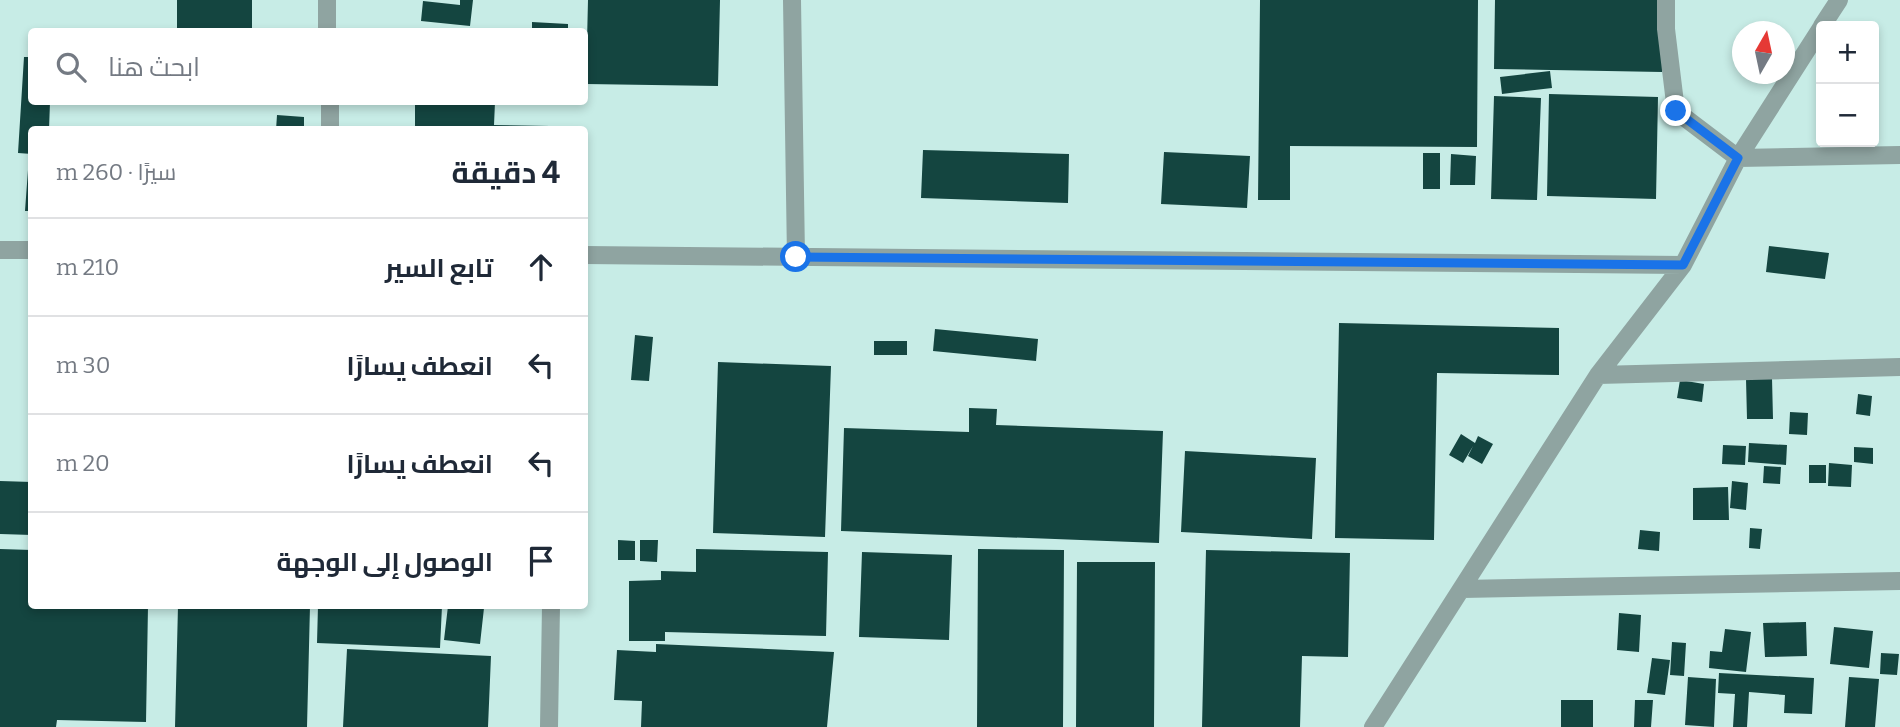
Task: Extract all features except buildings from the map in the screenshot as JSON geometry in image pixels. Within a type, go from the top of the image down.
[{"type":"street","points":[[327,0],[327,28]]},
{"type":"street","points":[[792,0],[796,257]]},
{"type":"street","points":[[1667,0],[1666,29],[1676,111],[1738,158],[1900,155]]},
{"type":"street","points":[[1826,21],[1839,0]]},
{"type":"street","points":[[1373,727],[1598,375],[1683,265],[1738,158],[1816,36]]},
{"type":"street","points":[[330,105],[330,126]]},
{"type":"street","points":[[0,250],[28,250]]},
{"type":"street","points":[[588,255],[1683,265]]},
{"type":"street","points":[[1598,375],[1900,368]]},
{"type":"street","points":[[1462,589],[1900,581]]},
{"type":"street","points":[[549,727],[551,609]]},
{"type":"route","points":[[796,257],[1683,265],[1738,158],[1676,111]]}]
